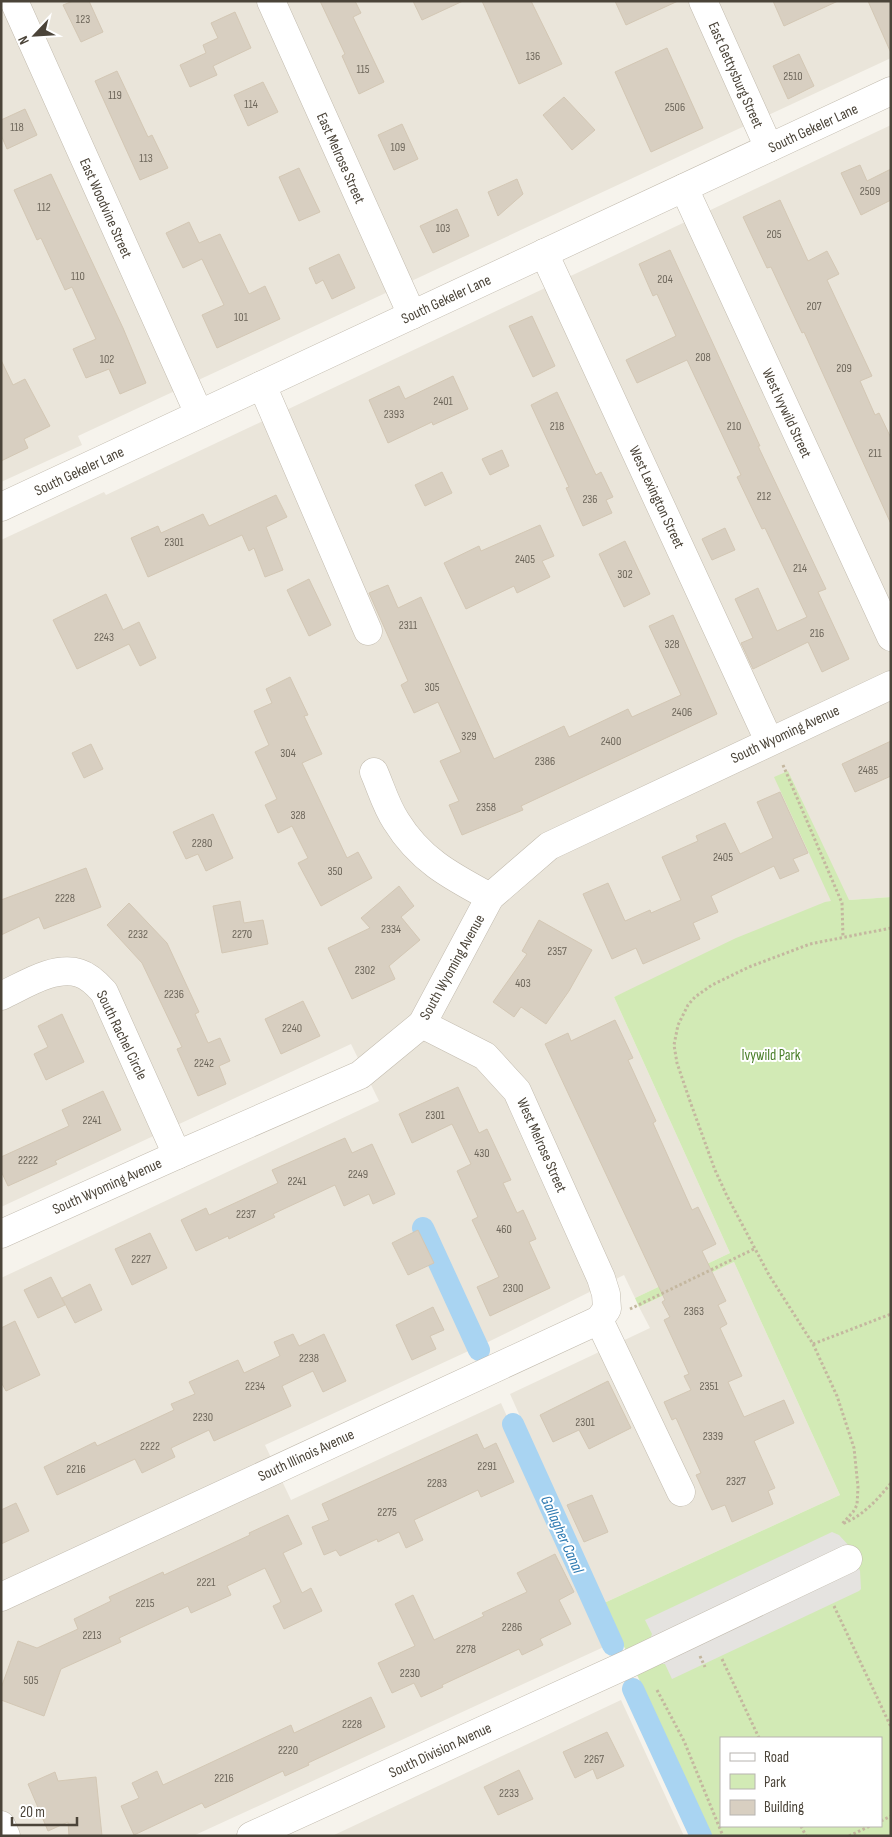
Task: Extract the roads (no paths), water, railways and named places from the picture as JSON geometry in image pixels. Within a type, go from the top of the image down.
[{"type":"street","name":"East Woodvine Street","points":[[14,1],[199,414]]},
{"type":"street","name":"East Melrose Street","points":[[271,1],[412,315]]},
{"type":"street","name":"East Gettysburg Street","points":[[703,1],[769,148]]},
{"type":"street","name":"South Gekeler Lane","points":[[1,507],[891,91]]},
{"type":"street","name":"West Ivywild Street","points":[[684,188],[891,638]]},
{"type":"street","name":"West Lexington Street","points":[[544,253],[769,741]]},
{"type":"street","points":[[262,385],[368,630]]},
{"type":"street","name":"South Wyoming Avenue","points":[[1,1234],[360,1074],[422,1024],[490,897],[549,846],[891,685]]},
{"type":"street","points":[[374,772],[395,820],[418,850],[447,874],[490,897]]},
{"type":"street","name":"South Rachel Circle","points":[[1,996],[48,975],[64,971],[79,973],[92,980],[104,992],[177,1155]]},
{"type":"street","name":"West Melrose Street","points":[[422,1024],[485,1056],[517,1091],[601,1278],[606,1294],[603,1315],[681,1492]]},
{"type":"street","name":"South Illinois Avenue","points":[[1,1597],[603,1315]]},
{"type":"street","name":"South Division Avenue","points":[[251,1836],[628,1664],[848,1559]]},
{"type":"street","points":[[1,1826],[6,1836]]},
{"type":"waterway","name":"Gallagher Canal","points":[[423,1228],[479,1350]]},
{"type":"waterway","name":"Gallagher Canal","points":[[513,1424],[613,1645]]},
{"type":"waterway","name":"Gallagher Canal","points":[[633,1689],[701,1836]]},
{"type":"park label","name":"Ivywild Park","points":[[771,1055]]}]
